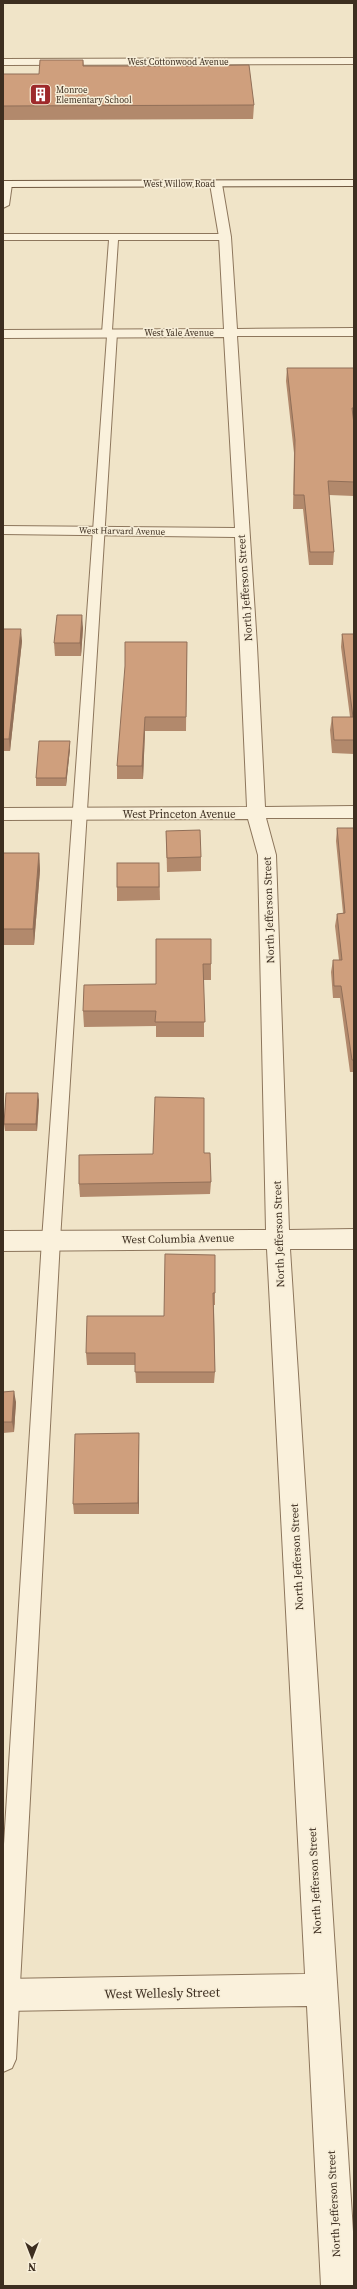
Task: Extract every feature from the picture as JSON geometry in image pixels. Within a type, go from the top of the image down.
[{"type":"street","name":"West Cottonwood Avenue","points":[[3,62],[354,61]]},
{"type":"street","name":"West Willow Road","points":[[4,184],[354,183]]},
{"type":"street","points":[[3,205],[4,184]]},
{"type":"street","name":"North Jefferson Street","points":[[216,184],[225,237],[250,646],[256,814],[267,855],[278,1238],[339,2286]]},
{"type":"street","name":"West Yale Avenue","points":[[3,334],[354,332]]},
{"type":"street","name":"West Harvard Avenue","points":[[3,530],[242,533]]},
{"type":"street","name":"West Princeton Avenue","points":[[3,814],[256,814],[354,812]]},
{"type":"street","name":"West Columbia Avenue","points":[[3,1241],[278,1238],[354,1239]]},
{"type":"street","name":"West Wellesly Street","points":[[6,1996],[322,1990]]},
{"type":"lane","points":[[3,237],[225,237]]},
{"type":"lane","points":[[3,2060],[50,1240],[99,531],[114,237]]},
{"type":"building","points":[[40,60],[83,60],[83,66],[161,66],[161,64],[184,64],[186,66],[249,65],[254,105],[3,106],[3,74],[39,74]]},
{"type":"building","points":[[287,368],[354,368],[354,408],[352,408],[354,424],[354,482],[328,481],[334,552],[310,552],[304,495],[294,495],[295,440]]},
{"type":"building","points":[[57,615],[82,615],[80,643],[54,643]]},
{"type":"building","points":[[3,629],[21,629],[9,739],[3,739]]},
{"type":"building","points":[[342,634],[354,634],[354,740],[334,740],[332,717],[353,717]]},
{"type":"building","points":[[125,642],[187,642],[186,717],[145,717],[142,766],[117,766],[125,666]]},
{"type":"building","points":[[39,741],[70,741],[66,778],[36,778]]},
{"type":"building","points":[[337,828],[354,828],[354,1060],[352,1060],[341,986],[334,986],[333,960],[342,960],[337,914],[345,913]]},
{"type":"building","points":[[200,830],[201,857],[167,858],[166,831]]},
{"type":"building","points":[[3,853],[39,853],[33,929],[3,929]]},
{"type":"building","points":[[117,863],[159,863],[159,887],[117,887]]},
{"type":"building","points":[[156,939],[211,939],[211,964],[203,964],[205,1022],[155,1022],[156,1011],[83,1011],[84,985],[156,984]]},
{"type":"building","points":[[6,1093],[38,1093],[36,1124],[4,1124]]},
{"type":"building","points":[[155,1097],[204,1098],[204,1153],[210,1153],[211,1182],[79,1184],[79,1155],[153,1154]]},
{"type":"building","points":[[165,1254],[215,1255],[215,1293],[213,1293],[215,1372],[135,1372],[135,1353],[86,1353],[87,1316],[164,1316]]},
{"type":"building","points":[[14,1391],[12,1422],[3,1422],[3,1392]]},
{"type":"building","points":[[139,1433],[138,1503],[73,1504],[75,1434]]},
{"type":"place","name":"Monroe Elementary School","points":[[40,95]]}]
